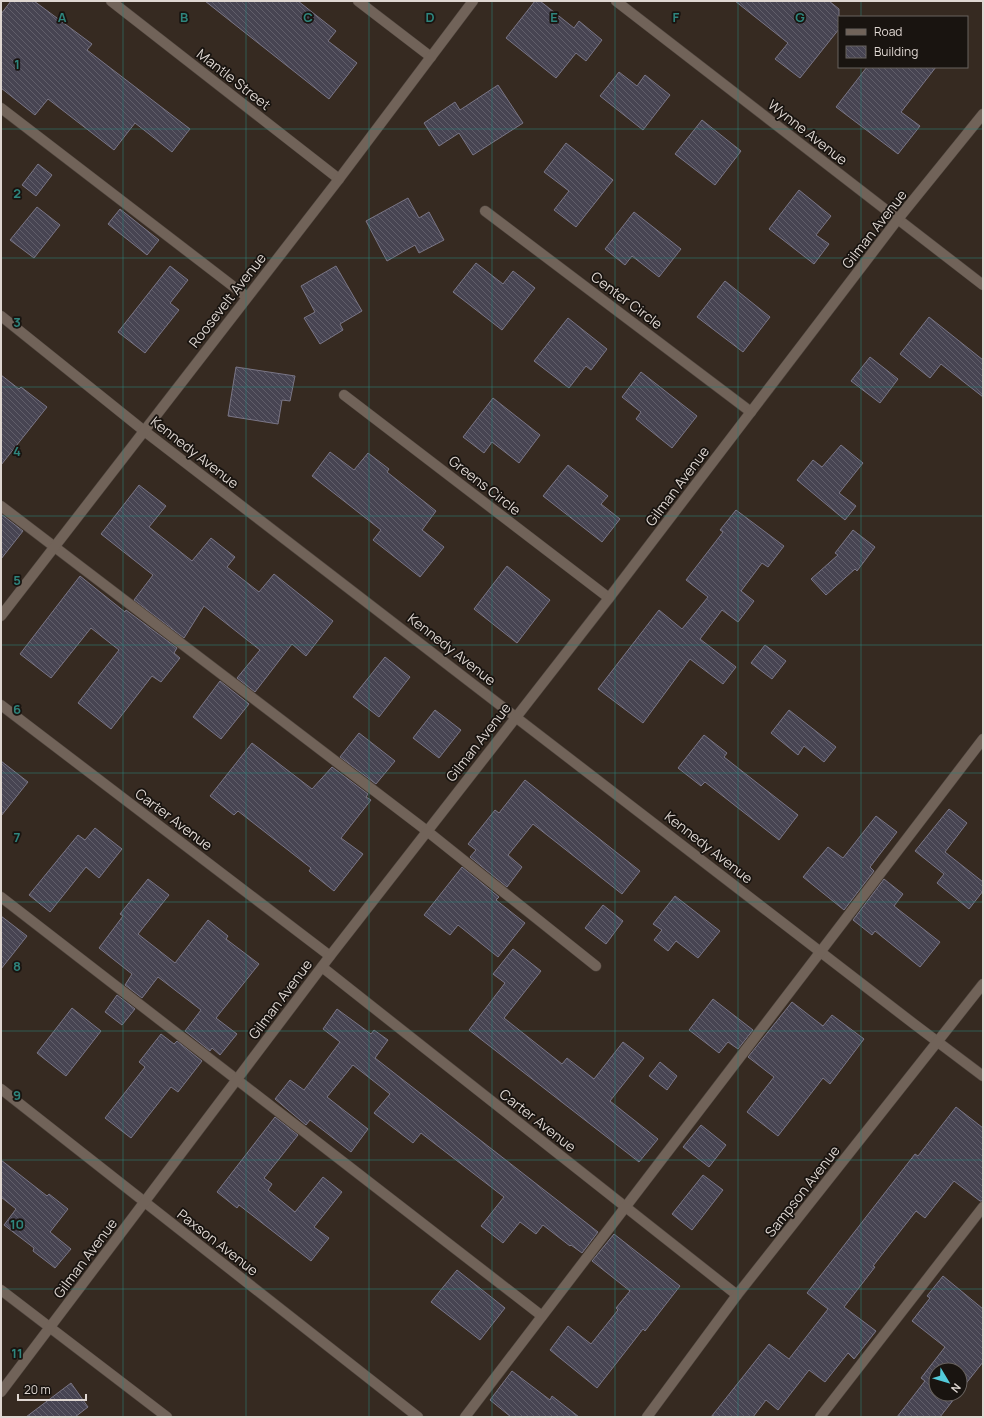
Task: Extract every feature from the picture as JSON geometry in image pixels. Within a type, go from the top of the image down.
[{"type":"street","name":"Mantle Street","points":[[112,1],[339,179]]},
{"type":"street","points":[[358,1],[431,57]]},
{"type":"street","name":"Roosevelt Avenue","points":[[1,616],[143,430],[339,179],[472,1]]},
{"type":"street","name":"Wynne Avenue","points":[[616,1],[983,285]]},
{"type":"street","points":[[1,108],[247,297]]},
{"type":"street","name":"Gilman Avenue","points":[[1,1392],[330,956],[609,598],[898,219],[983,114]]},
{"type":"street","name":"Center Circle","points":[[485,211],[752,412]]},
{"type":"street","name":"Kennedy Avenue","points":[[1,316],[143,430],[516,716],[938,1043],[983,1076]]},
{"type":"street","name":"Greens Circle","points":[[344,395],[609,598]]},
{"type":"street","points":[[1,506],[426,832],[596,966]]},
{"type":"street","name":"Carter Avenue","points":[[1,705],[330,956]]},
{"type":"street","points":[[465,1417],[983,739]]},
{"type":"street","points":[[1,897],[542,1316]]},
{"type":"street","name":"Carter Avenue","points":[[322,967],[737,1295]]},
{"type":"street","name":"Sampson Avenue","points":[[647,1417],[737,1295],[938,1043],[983,984]]},
{"type":"street","name":"Paxson Avenue","points":[[1,1089],[418,1417]]},
{"type":"street","points":[[820,1417],[983,1207]]},
{"type":"street","points":[[1,1290],[49,1329],[167,1417]]},
{"type":"building","points":[[11,1],[34,1],[92,44],[87,50],[190,129],[172,152],[135,123],[114,150],[48,99],[35,115],[1,88],[1,14]]},
{"type":"building","points":[[205,1],[298,1],[336,31],[328,41],[357,63],[329,99]]},
{"type":"building","points":[[535,1],[540,1],[574,28],[579,21],[602,40],[586,61],[576,53],[556,78],[506,38]]},
{"type":"building","points":[[735,1],[829,1],[839,9],[838,30],[800,78],[775,59],[788,43]]},
{"type":"building","points":[[866,68],[935,68],[901,112],[920,126],[898,154],[836,107]]},
{"type":"building","points":[[619,72],[637,86],[645,75],[670,95],[643,130],[600,96]]},
{"type":"building","points":[[498,85],[523,123],[473,155],[459,133],[439,146],[424,123],[455,102],[460,110]]},
{"type":"building","points":[[702,120],[741,151],[715,185],[675,154]]},
{"type":"building","points":[[566,143],[613,180],[576,227],[554,210],[569,191],[544,172]]},
{"type":"building","points":[[38,164],[52,175],[36,196],[22,185]]},
{"type":"building","points":[[799,190],[831,216],[816,235],[829,244],[814,264],[769,229]]},
{"type":"building","points":[[408,198],[419,218],[429,212],[444,240],[419,253],[415,245],[387,261],[366,221]]},
{"type":"building","points":[[37,207],[60,225],[34,258],[10,240]]},
{"type":"building","points":[[120,209],[159,240],[147,255],[108,224]]},
{"type":"building","points":[[634,212],[681,249],[659,277],[632,256],[625,265],[605,249]]},
{"type":"building","points":[[476,263],[503,284],[513,271],[535,288],[502,330],[453,292]]},
{"type":"building","points":[[170,266],[188,280],[170,303],[179,310],[145,353],[118,332]]},
{"type":"building","points":[[336,266],[362,311],[340,324],[343,330],[320,344],[304,318],[315,312],[301,286]]},
{"type":"building","points":[[725,281],[770,317],[743,352],[697,317]]},
{"type":"building","points":[[929,317],[983,360],[983,397],[941,364],[930,378],[900,354]]},
{"type":"building","points":[[568,318],[607,349],[591,370],[586,366],[569,388],[534,361]]},
{"type":"building","points":[[870,357],[898,379],[880,403],[851,381]]},
{"type":"building","points":[[236,367],[295,376],[290,401],[282,400],[278,424],[228,416]]},
{"type":"building","points":[[641,372],[697,416],[672,448],[636,419],[641,412],[622,397]]},
{"type":"building","points":[[1,375],[19,389],[21,387],[47,407],[1,465]]},
{"type":"building","points":[[493,398],[540,435],[519,463],[492,442],[484,453],[463,437]]},
{"type":"building","points":[[841,445],[863,463],[839,493],[856,506],[845,520],[797,480],[813,460],[822,467]]},
{"type":"building","points":[[330,452],[354,470],[368,453],[389,469],[387,472],[436,511],[422,530],[444,547],[420,577],[373,540],[381,530],[312,476]]},
{"type":"building","points":[[568,465],[608,496],[601,504],[620,519],[602,542],[543,496]]},
{"type":"building","points":[[139,485],[166,506],[149,527],[192,561],[211,538],[235,557],[227,567],[259,592],[274,574],[333,621],[306,656],[292,644],[255,692],[237,678],[260,650],[204,606],[184,638],[134,600],[153,575],[101,534]]},
{"type":"building","points":[[736,510],[784,546],[768,567],[762,563],[741,591],[754,601],[738,622],[722,610],[700,639],[736,667],[723,684],[690,659],[643,723],[598,689],[659,610],[682,629],[708,597],[686,580],[723,532],[720,530]]},
{"type":"building","points":[[1,514],[23,531],[1,559]]},
{"type":"building","points":[[853,530],[875,547],[857,571],[855,569],[826,595],[811,579],[838,555],[835,553]]},
{"type":"building","points":[[507,566],[550,600],[517,643],[474,609]]},
{"type":"building","points":[[80,576],[125,612],[126,610],[177,648],[174,653],[180,658],[161,682],[152,676],[111,729],[78,703],[119,650],[91,628],[51,678],[20,654]]},
{"type":"building","points":[[765,645],[786,661],[772,679],[751,663]]},
{"type":"building","points":[[385,657],[410,677],[379,717],[353,697]]},
{"type":"building","points":[[220,681],[249,704],[221,739],[193,717]]},
{"type":"building","points":[[435,710],[461,730],[439,758],[413,738]]},
{"type":"building","points":[[789,710],[836,747],[824,762],[804,746],[798,755],[771,733]]},
{"type":"building","points":[[359,733],[395,761],[376,784],[340,757]]},
{"type":"building","points":[[704,735],[727,753],[724,757],[798,815],[779,840],[705,782],[701,786],[678,768]]},
{"type":"building","points":[[252,743],[312,789],[332,767],[368,794],[366,797],[371,800],[341,838],[363,854],[334,891],[309,871],[311,868],[238,811],[234,815],[210,796]]},
{"type":"building","points":[[1,761],[28,782],[1,816]]},
{"type":"building","points":[[525,780],[640,871],[622,894],[533,824],[508,855],[522,867],[507,887],[470,857],[476,850],[468,844],[495,810],[499,813]]},
{"type":"building","points":[[949,809],[967,823],[945,852],[983,882],[983,891],[969,909],[937,883],[944,874],[915,851]]},
{"type":"building","points":[[876,816],[897,832],[870,867],[874,871],[844,910],[803,877],[828,847],[843,858]]},
{"type":"building","points":[[95,828],[122,849],[99,878],[86,867],[50,912],[29,895],[78,835],[85,840]]},
{"type":"building","points":[[462,867],[499,897],[496,900],[525,923],[498,957],[458,925],[450,935],[424,915]]},
{"type":"building","points":[[148,879],[169,895],[138,934],[175,963],[208,920],[228,936],[226,939],[259,964],[216,1018],[237,1034],[220,1055],[212,1048],[210,1051],[185,1031],[201,1010],[158,977],[142,998],[125,985],[132,974],[99,948],[123,916],[120,914]]},
{"type":"building","points":[[884,879],[903,894],[894,906],[940,942],[920,967],[875,931],[872,935],[853,920]]},
{"type":"building","points":[[675,896],[720,931],[698,958],[676,941],[668,951],[654,940],[662,930],[653,924]]},
{"type":"building","points":[[603,905],[623,921],[606,944],[585,928]]},
{"type":"building","points":[[1,916],[27,936],[1,969]]},
{"type":"building","points":[[513,949],[541,971],[504,1018],[562,1064],[567,1058],[594,1079],[623,1042],[644,1058],[610,1101],[658,1139],[639,1162],[469,1030],[505,983],[493,974]]},
{"type":"building","points":[[117,995],[135,1009],[122,1025],[105,1012]]},
{"type":"building","points":[[713,999],[753,1030],[738,1049],[728,1042],[719,1053],[689,1030]]},
{"type":"building","points":[[792,1002],[823,1026],[832,1015],[864,1039],[830,1084],[823,1078],[778,1136],[747,1112],[774,1077],[748,1057]]},
{"type":"building","points":[[72,1008],[101,1031],[66,1076],[37,1053]]},
{"type":"building","points":[[337,1009],[371,1034],[374,1030],[388,1040],[375,1058],[598,1232],[582,1253],[571,1245],[570,1246],[543,1225],[536,1234],[520,1222],[503,1243],[481,1226],[504,1197],[421,1133],[413,1143],[374,1113],[390,1094],[353,1065],[327,1097],[368,1129],[351,1152],[310,1120],[306,1125],[275,1099],[290,1080],[304,1090],[340,1042],[323,1029]]},
{"type":"building","points":[[161,1034],[174,1044],[177,1041],[202,1061],[178,1092],[171,1087],[131,1138],[105,1118],[145,1067],[139,1062]]},
{"type":"building","points":[[660,1062],[677,1076],[667,1090],[649,1076]]},
{"type":"building","points":[[956,1107],[983,1128],[983,1201],[980,1201],[954,1181],[925,1218],[916,1211],[873,1266],[875,1267],[844,1307],[876,1331],[854,1359],[848,1353],[825,1382],[809,1370],[778,1410],[766,1400],[753,1417],[711,1417],[769,1344],[789,1359],[828,1309],[807,1293],[915,1154],[918,1156]]},
{"type":"building","points":[[275,1117],[298,1135],[264,1178],[272,1184],[268,1190],[295,1212],[323,1177],[342,1192],[314,1227],[329,1238],[311,1261],[239,1205],[237,1208],[217,1192]]},
{"type":"building","points":[[701,1125],[726,1145],[709,1167],[683,1147]]},
{"type":"building","points":[[1,1160],[47,1196],[49,1194],[68,1209],[50,1232],[71,1249],[55,1268],[33,1251],[34,1248],[4,1225],[16,1209],[1,1197]]},
{"type":"building","points":[[703,1175],[723,1190],[692,1230],[672,1214]]},
{"type":"building","points":[[614,1234],[680,1286],[645,1331],[643,1329],[597,1388],[550,1350],[568,1326],[591,1344],[618,1310],[616,1308],[630,1291],[592,1261]]},
{"type":"building","points":[[457,1270],[505,1308],[480,1340],[431,1302]]},
{"type":"building","points":[[943,1276],[983,1309],[983,1362],[968,1381],[968,1362],[933,1362],[945,1347],[912,1321],[930,1298],[927,1296]]},
{"type":"building","points":[[928,1369],[928,1402],[952,1402],[940,1417],[897,1417],[925,1381],[921,1378]]},
{"type":"building","points":[[512,1371],[550,1400],[552,1396],[579,1417],[511,1417],[490,1400]]},
{"type":"building","points":[[71,1383],[88,1407],[75,1417],[26,1417]]}]
